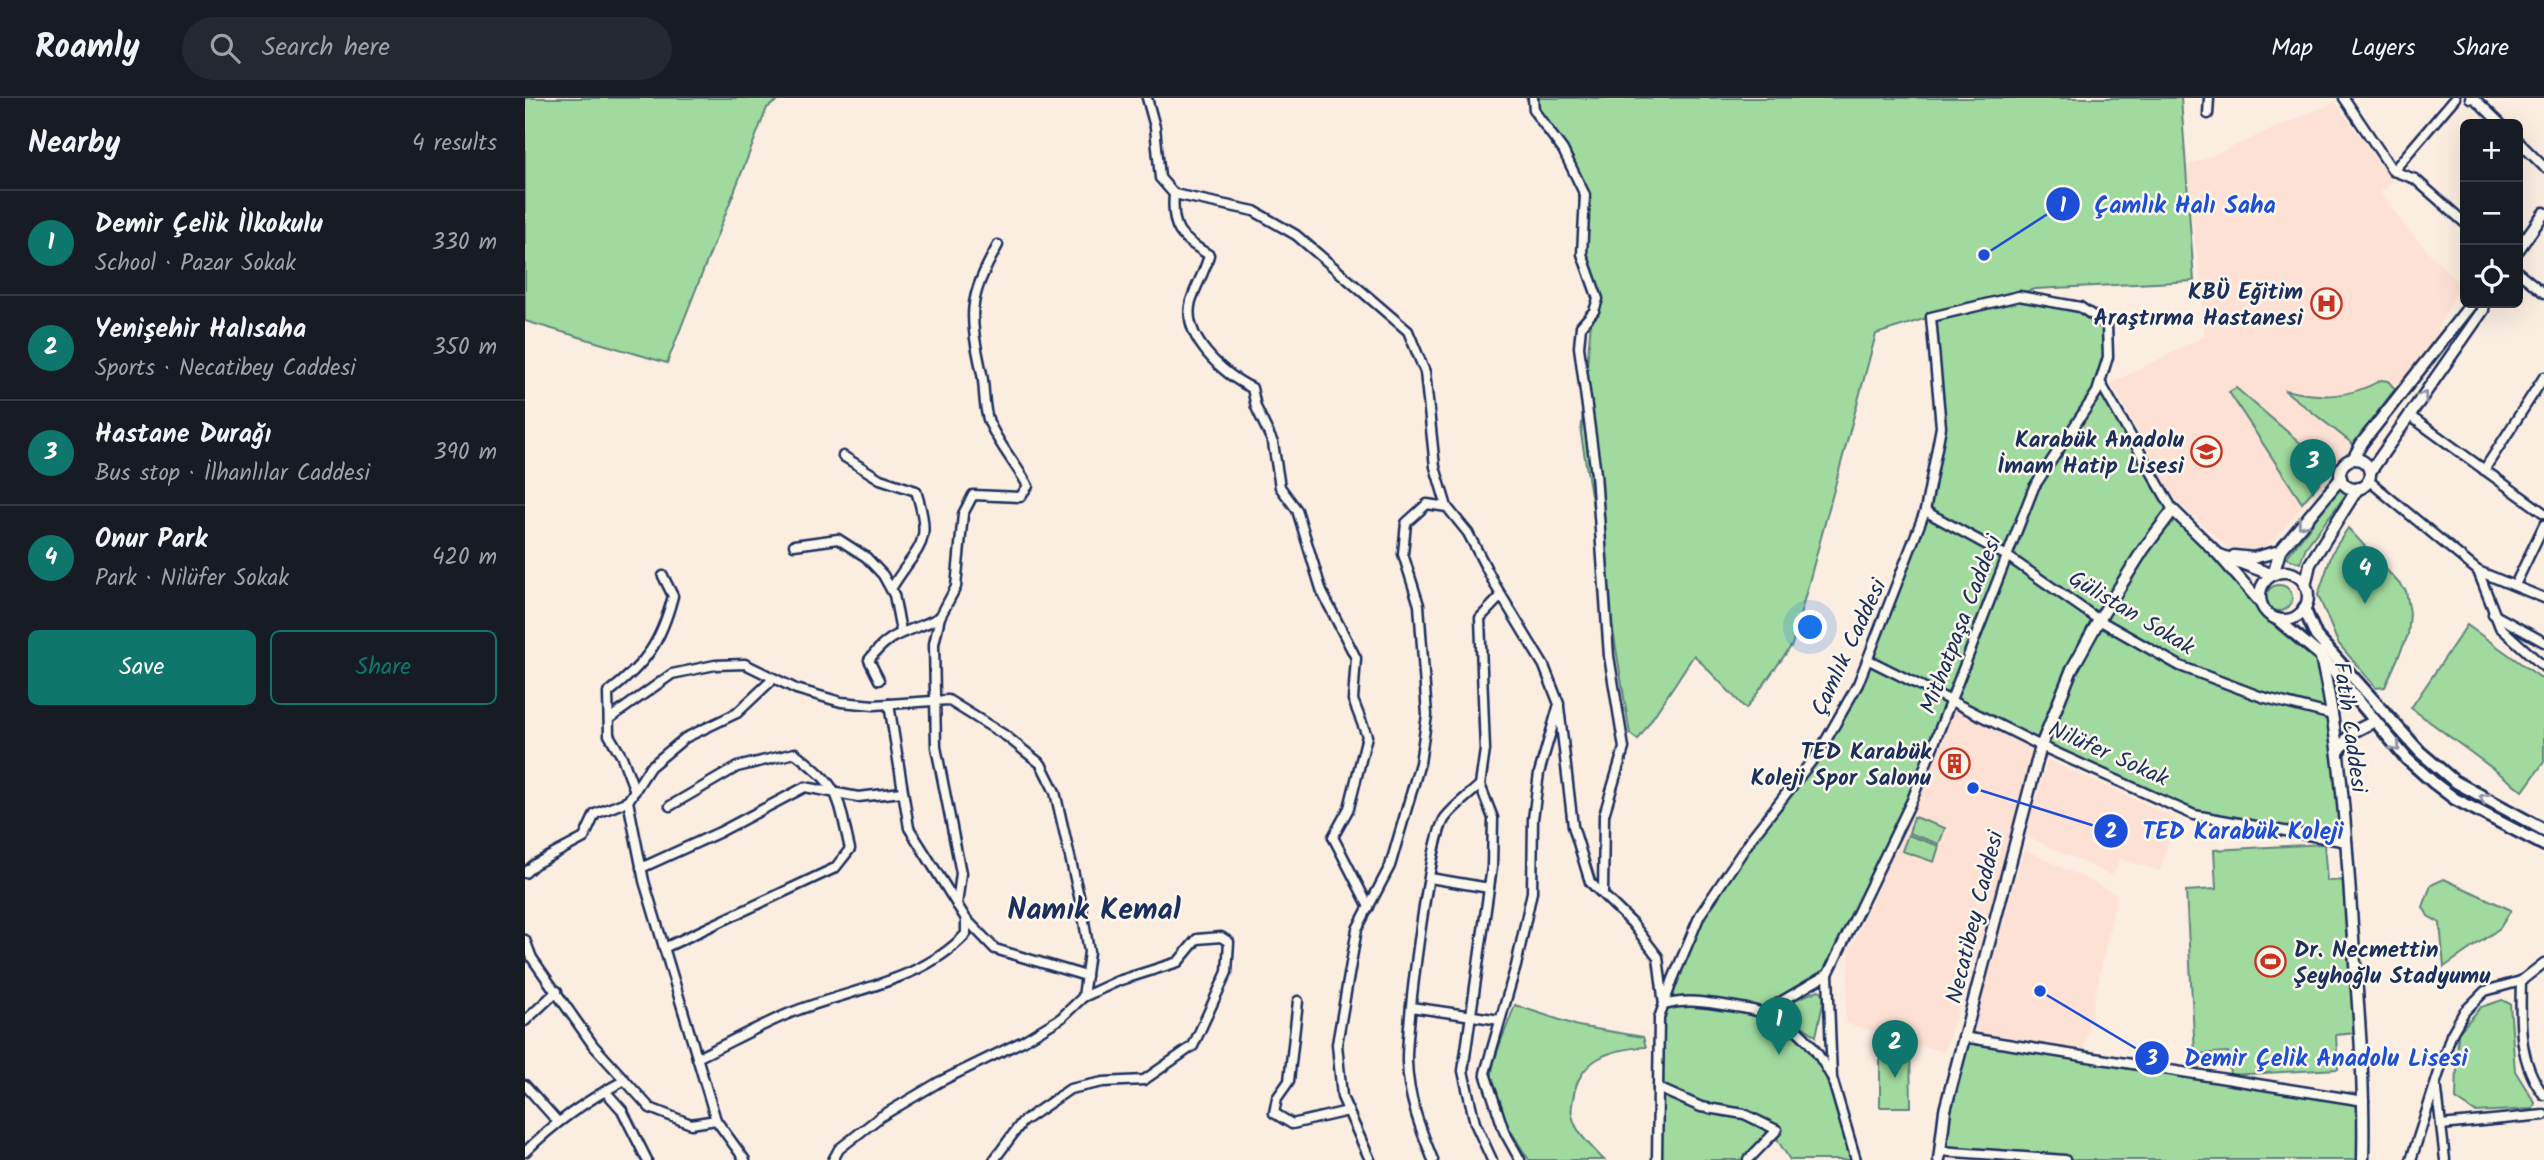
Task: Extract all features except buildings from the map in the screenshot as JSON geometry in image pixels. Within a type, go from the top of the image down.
[{"type":"main road","points":[[2304,608],[2316,636],[2438,768],[2465,788],[2544,830]]},
{"type":"main road","points":[[2277,619],[2321,656],[2407,759],[2445,792],[2544,845]]},
{"type":"street","points":[[1147,98],[1155,127],[1160,178],[1174,194],[1254,211],[1296,234],[1408,331],[1425,372],[1435,467],[1447,507],[1468,533],[1501,596],[1544,666],[1559,705],[1573,826],[1590,882],[1632,923],[1658,957],[1664,1005],[1685,999],[1765,1011],[1814,1045],[1832,1078]]},
{"type":"street","points":[[1533,98],[1534,111],[1563,150],[1585,195],[1581,254],[1598,299],[1594,311],[1581,326],[1579,347],[1596,474],[1609,656],[1624,748],[1604,815],[1602,894]]},
{"type":"street","points":[[2208,114],[2209,98]]},
{"type":"street","points":[[2344,98],[2365,134],[2393,171],[2414,179],[2460,219]]},
{"type":"street","points":[[2393,171],[2455,98]]},
{"type":"street","points":[[2470,98],[2475,99],[2496,119]]},
{"type":"street","points":[[2523,146],[2544,167]]},
{"type":"street","points":[[1174,194],[1172,217],[1183,239],[1209,256],[1205,275],[1191,302],[1192,325],[1212,361],[1230,378],[1252,388],[1256,407],[1273,443],[1280,487],[1297,510],[1322,592],[1356,658],[1353,699],[1367,736],[1349,808],[1333,837],[1369,907]]},
{"type":"street","points":[[2522,245],[2544,213]]},
{"type":"street","points":[[957,905],[961,873],[936,747],[933,702],[934,644],[940,617],[956,587],[963,514],[973,495],[1020,497],[1028,486],[987,419],[982,374],[974,346],[972,305],[979,279],[998,245]]},
{"type":"street","points":[[2523,276],[2544,293]]},
{"type":"street","name":"Mithatpaşa Caddesi","points":[[1856,1160],[1832,1078],[1828,974],[1912,800],[2034,487],[2097,392],[2108,356],[2107,325],[2080,307],[2019,296],[1931,317]]},
{"type":"street","points":[[2261,603],[2261,588],[2273,575],[2280,551],[2341,478],[2342,466],[2353,459],[2362,443],[2468,308]]},
{"type":"street","points":[[2100,382],[2173,510],[2219,555],[2270,616],[2277,619],[2293,618],[2304,608],[2307,601],[2305,586],[2310,564],[2358,488],[2369,476],[2483,308]]},
{"type":"street","name":"Çamlık Caddesi","points":[[1657,1160],[1659,1018],[1700,915],[1753,836],[1821,749],[1869,660],[1925,511],[1941,426],[1931,317]]},
{"type":"street","points":[[2484,470],[2544,377]]},
{"type":"street","points":[[2410,416],[2544,513]]},
{"type":"street","points":[[843,456],[880,479],[916,491],[926,521],[923,543],[908,560],[891,589]]},
{"type":"street","points":[[2353,459],[2362,460],[2369,476],[2478,571],[2544,598]]},
{"type":"street","points":[[2341,478],[2346,485],[2358,488]]},
{"type":"street","points":[[1370,1160],[1342,1097],[1337,1044],[1357,929],[1389,866],[1420,763],[1427,715],[1419,605],[1402,554],[1406,523],[1427,504],[1447,507]]},
{"type":"street","name":"Necatibey Caddesi","points":[[1939,1156],[1945,1110],[1963,1037],[2041,746],[2073,669],[2099,620],[2173,510]]},
{"type":"street","name":"Gülistan Sokak","points":[[1925,511],[2007,556],[2099,620],[2180,666],[2262,697],[2333,715]]},
{"type":"street","points":[[2515,585],[2544,526]]},
{"type":"street","points":[[794,545],[838,540],[866,557],[883,575],[891,589],[899,612],[901,631]]},
{"type":"street","points":[[2219,555],[2253,558],[2280,551]]},
{"type":"street","points":[[2219,555],[2273,575],[2294,574],[2305,586]]},
{"type":"street","points":[[2478,571],[2500,627],[2544,667]]},
{"type":"street","points":[[635,791],[609,735],[608,693],[626,679],[656,646],[665,628],[673,596],[663,576]]},
{"type":"street","points":[[1492,1160],[1475,1123],[1463,1071],[1489,888],[1493,818],[1480,785],[1485,750],[1480,618],[1501,596]]},
{"type":"street","points":[[2493,614],[2544,642]]},
{"type":"street","points":[[879,680],[869,660],[882,643],[901,631],[924,626],[940,617]]},
{"type":"street","name":"Fatih Caddesi","points":[[2316,636],[2333,715],[2347,842],[2364,1101],[2363,1160]]},
{"type":"street","name":"Nilüfer Sokak","points":[[1869,660],[2041,746],[2194,815],[2347,842]]},
{"type":"street","points":[[609,719],[672,674],[715,665],[745,664],[796,689],[841,702],[889,704],[948,700],[1006,736],[1041,764],[1055,792],[1089,952],[1083,997]]},
{"type":"street","points":[[525,873],[535,863],[584,838],[595,814],[628,801],[650,767],[685,738],[737,713],[773,679]]},
{"type":"street","points":[[889,704],[909,828],[966,919],[995,949],[1086,976]]},
{"type":"street","points":[[1520,1160],[1504,1131],[1485,1073],[1532,892],[1534,819],[1539,773],[1559,705]]},
{"type":"street","points":[[2337,755],[2351,733],[2375,720]]},
{"type":"street","points":[[664,948],[835,868],[850,849],[837,793],[826,777],[795,753],[737,767],[670,806]]},
{"type":"street","points":[[1433,1160],[1414,1112],[1407,1062],[1411,1007],[1430,878],[1444,819],[1480,785]]},
{"type":"street","points":[[642,868],[720,832],[805,787],[857,797],[902,792]]},
{"type":"street","points":[[628,801],[642,868],[664,948],[716,1120],[745,1160]]},
{"type":"street","points":[[1430,878],[1489,888]]},
{"type":"street","points":[[697,1058],[791,1013],[901,978],[967,934],[966,919]]},
{"type":"street","points":[[833,1160],[839,1149],[880,1117],[939,1082],[1023,1041],[1062,1018],[1083,997],[1118,981],[1178,962],[1197,939],[1221,937],[1229,942],[1227,972],[1193,1046],[1145,1080],[1103,1082],[1070,1089],[1022,1122],[994,1160]]},
{"type":"street","points":[[525,940],[532,958],[593,1045],[650,1108],[691,1124],[716,1120]]},
{"type":"street","points":[[2411,1160],[2451,1035],[2464,1012],[2485,990],[2521,981],[2544,963]]},
{"type":"street","points":[[1765,1011],[1828,974]]},
{"type":"street","points":[[2521,981],[2523,1049],[2532,1080],[2544,1095]]},
{"type":"street","points":[[525,1021],[557,991]]},
{"type":"street","points":[[1298,1001],[1289,1081],[1277,1098],[1274,1113],[1292,1124],[1348,1111]]},
{"type":"street","points":[[1411,1007],[1500,1020]]},
{"type":"street","points":[[1963,1037],[2364,1101]]},
{"type":"street","points":[[525,1152],[558,1122],[625,1080]]},
{"type":"street","points":[[525,1085],[558,1122]]},
{"type":"street","points":[[2436,1086],[2445,1160]]},
{"type":"street","points":[[1658,1088],[1701,1107],[1744,1114],[1777,1130],[1748,1160]]},
{"type":"street","points":[[605,1091],[622,1110],[647,1160]]},
{"type":"street","points":[[2441,1125],[2544,1115]]},
{"type":"street","points":[[1939,1156],[2065,1160]]},
{"type":"shaded area","name":"KBÜ Eğitim Araştırma Hastanesi","points":[[2335,102],[2393,181],[2380,193],[2410,232],[2460,285],[2438,328],[2440,342],[2273,541],[2257,552],[2232,551],[2174,499],[2111,383],[2205,336],[2202,322],[2202,286],[2184,168]]},
{"type":"shaded area","points":[[1951,702],[2041,746],[2017,829],[1944,1052],[1845,1023],[1850,950],[1880,883]]},
{"type":"shaded area","points":[[2048,760],[2176,818],[2160,871],[2120,859],[2113,876],[2025,836]]},
{"type":"shaded area","points":[[2024,849],[2117,894],[2083,1052],[1972,1032]]},
{"type":"green space","points":[[525,98],[781,98],[767,108],[667,363],[525,321]]},
{"type":"green space","points":[[1526,98],[2181,98],[2194,281],[2035,289],[1959,309],[2019,296],[2080,307],[2107,325],[2108,357],[2100,382],[2173,510],[2270,616],[2321,656],[2347,842],[2194,815],[1951,702],[1912,800],[1828,974],[1765,1011],[1814,1045],[1832,1078],[1856,1160],[1790,1160],[1778,1141],[1777,1131],[1748,1160],[1657,1160],[1659,1018],[1700,915],[1821,749],[1858,684],[1925,511],[1941,427],[1930,317],[1876,334],[1792,645],[1746,709],[1694,655],[1638,740],[1630,734],[1581,434],[1594,287],[1583,242],[1579,197],[1567,148]]},
{"type":"green space","points":[[2381,380],[2388,381],[2395,389],[2353,444],[2284,390],[2322,395],[2345,394]]},
{"type":"green space","points":[[2236,388],[2331,469],[2302,503],[2229,392]]},
{"type":"green space","points":[[2341,486],[2348,492],[2306,547],[2300,563],[2286,558]]},
{"type":"green space","points":[[2348,528],[2406,591],[2410,613],[2408,635],[2385,687],[2376,688],[2338,643],[2318,595],[2333,551]]},
{"type":"green space","points":[[2279,585],[2288,589],[2292,598],[2288,607],[2279,611],[2270,607],[2266,598],[2270,589]]},
{"type":"green space","points":[[2467,625],[2544,680],[2544,762],[2523,791],[2411,708]]},
{"type":"green space","points":[[1914,817],[1945,828],[1939,844],[1909,833]]},
{"type":"green space","points":[[1908,835],[1939,846],[1934,862],[1902,851]]},
{"type":"green space","name":"Dr. Necmettin Şeyhoğlu Stadyumu","points":[[2324,844],[2327,881],[2347,880],[2356,1033],[2336,1035],[2338,1069],[2230,1075],[2228,1052],[2195,1054],[2186,891],[2216,889],[2214,850]]},
{"type":"green space","points":[[2444,879],[2511,910],[2500,928],[2444,967],[2440,923],[2428,916],[2423,907],[2431,885]]},
{"type":"green space","points":[[1819,990],[1825,994],[1816,1036],[1784,1009],[1785,1004]]},
{"type":"green space","points":[[2502,1000],[2510,1004],[2515,1071],[2535,1103],[2533,1109],[2475,1112],[2456,1099],[2458,1033],[2481,1007]]},
{"type":"green space","points":[[1515,1005],[1578,1026],[1643,1037],[1646,1047],[1620,1050],[1598,1059],[1589,1065],[1576,1085],[1572,1109],[1574,1122],[1585,1140],[1604,1160],[1529,1160],[1502,1115],[1493,1090],[1493,1066]]},
{"type":"green space","points":[[1963,1037],[2364,1101],[2363,1160],[1987,1160],[1988,1155],[1940,1151]]},
{"type":"green space","points":[[1880,1049],[1910,1049],[1911,1107],[1880,1107]]},
{"type":"place","name":"Çamlık Halı Saha","points":[[1984,255]]},
{"type":"place","name":"KBÜ Eğitim Araştırma Hastanesi","points":[[2326,304]]},
{"type":"place","name":"Karabük Anadolu İmam Hatip Lisesi","points":[[2207,452]]},
{"type":"place","name":"Hastane Durağı","points":[[2313,497]]},
{"type":"place","name":"Onur Park","points":[[2365,604]]},
{"type":"place","name":"TED Karabük Koleji Spor Salonu","points":[[1954,764]]},
{"type":"place","name":"TED Karabük Koleji","points":[[1973,788]]},
{"type":"place","name":"Dr. Necmettin Şeyhoğlu Stadyumu","points":[[2271,962]]},
{"type":"place","name":"Demir Çelik Anadolu Lisesi","points":[[2040,991]]},
{"type":"place","name":"Demir Çelik İlkokulu","points":[[1779,1055]]},
{"type":"place","name":"Yenişehir Halısaha","points":[[1895,1078]]},
{"type":"district","name":"Namık Kemal","points":[[1094,909]]}]
